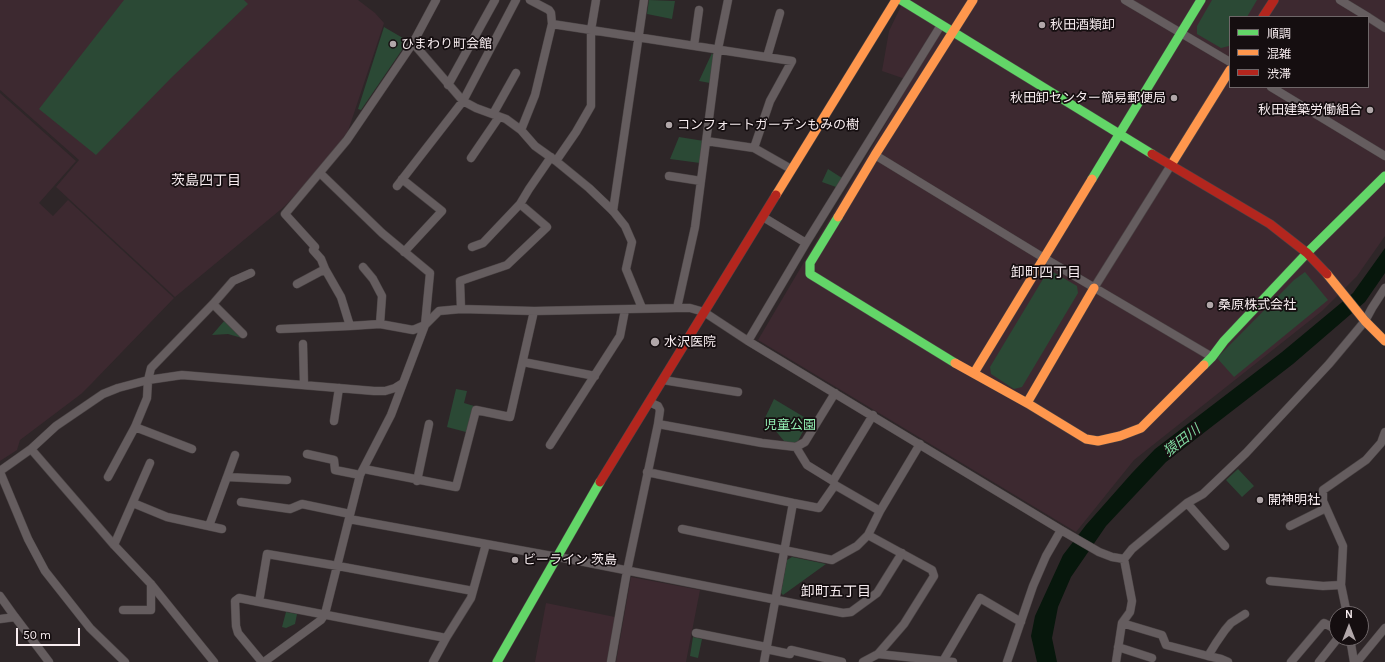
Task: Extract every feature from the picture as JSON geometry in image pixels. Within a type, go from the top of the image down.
[{"type":"street","points":[[350,326],[341,297],[325,270],[321,258],[313,250],[315,247],[285,214],[347,140],[413,43],[436,0]]},
{"type":"street","points":[[448,85],[495,0]]},
{"type":"street","points":[[397,186],[463,101],[516,0]]},
{"type":"street","points":[[521,130],[535,95],[552,24],[551,13],[549,10],[530,0]]},
{"type":"street","points":[[472,247],[483,243],[520,204],[529,189],[576,132],[591,106],[591,30],[596,0]]},
{"type":"street","points":[[613,210],[644,0]]},
{"type":"street","points":[[677,308],[694,227],[718,49],[728,0]]},
{"type":"street","points":[[497,662],[611,463],[896,0]]},
{"type":"street","points":[[901,0],[953,33],[1270,224],[1307,253],[1365,321],[1385,341]]},
{"type":"street","points":[[973,0],[875,155],[810,263],[810,274],[1086,439],[1098,441],[1120,436],[1141,428],[1212,357],[1224,341],[1307,253],[1385,176]]},
{"type":"street","points":[[1125,0],[1180,34],[1229,61]]},
{"type":"street","points":[[974,373],[1201,0]]},
{"type":"street","points":[[1264,16],[1274,0]]},
{"type":"street","points":[[1340,0],[1366,16]]},
{"type":"street","points":[[694,46],[699,10]]},
{"type":"street","points":[[767,57],[780,13]]},
{"type":"street","points":[[1369,18],[1385,28]]},
{"type":"street","points":[[552,24],[792,61],[770,101],[754,148]]},
{"type":"street","points":[[748,341],[806,243],[941,25]]},
{"type":"street","points":[[413,43],[463,101],[506,119],[521,130],[535,146],[554,159],[613,210],[625,226],[632,242],[626,270],[642,308]]},
{"type":"street","points":[[1027,403],[1094,288],[1229,72]]},
{"type":"street","points":[[471,158],[496,115],[516,73]]},
{"type":"street","points":[[1273,88],[1385,156]]},
{"type":"street","points":[[706,141],[754,148],[791,169]]},
{"type":"street","points":[[875,155],[1094,288],[1212,357]]},
{"type":"street","points":[[320,173],[382,233],[430,273],[426,325],[391,415],[362,472],[325,614],[321,620],[265,662],[238,633],[236,626],[235,601],[239,598],[325,614],[383,627],[446,638]]},
{"type":"street","points":[[669,176],[701,181]]},
{"type":"street","points":[[402,179],[442,211],[404,252]]},
{"type":"street","points":[[461,309],[460,281],[507,265],[547,228],[520,204]]},
{"type":"street","points":[[763,217],[806,243]]},
{"type":"street","points":[[363,267],[373,279],[382,296],[380,324]]},
{"type":"street","points":[[297,284],[325,270]]},
{"type":"street","points":[[108,478],[135,427],[147,398],[148,380],[151,368],[213,304],[233,281],[251,273]]},
{"type":"street","points":[[1116,662],[1122,622],[1130,612],[1132,601],[1124,559],[1132,549],[1187,503],[1203,494],[1246,453],[1329,364],[1365,321],[1385,288]]},
{"type":"street","points":[[213,304],[243,334]]},
{"type":"street","points":[[280,329],[380,324],[414,330],[426,325],[439,311],[461,309],[534,311],[690,308],[704,312],[748,341],[873,415],[1060,530],[1099,552],[1112,557],[1124,559]]},
{"type":"street","points":[[550,445],[620,336],[625,310]]},
{"type":"street","points":[[307,454],[334,460],[335,470],[362,472],[456,487],[476,410],[510,417],[534,311]]},
{"type":"street","points":[[303,344],[304,385]]},
{"type":"street","points":[[523,362],[595,376]]},
{"type":"street","points":[[125,662],[90,628],[45,571],[28,539],[0,472],[31,449],[56,426],[103,394],[118,388],[148,380],[182,374],[385,391],[395,388],[403,383]]},
{"type":"street","points":[[663,380],[738,392]]},
{"type":"street","points":[[334,421],[339,388]]},
{"type":"street","points":[[658,424],[762,443],[796,447],[804,442],[834,393]]},
{"type":"street","points":[[610,662],[627,571],[658,424],[660,410],[658,406],[649,402]]},
{"type":"street","points":[[647,472],[819,508],[873,415]]},
{"type":"street","points":[[417,481],[429,424]]},
{"type":"street","points":[[135,427],[192,449]]},
{"type":"street","points":[[1346,606],[1342,585],[1343,546],[1323,501],[1323,490],[1366,460],[1380,443],[1385,432]]},
{"type":"street","points":[[682,529],[832,560],[857,546],[868,534],[920,444]]},
{"type":"street","points":[[796,447],[807,465],[880,511]]},
{"type":"street","points":[[31,449],[114,546],[151,584],[214,662]]},
{"type":"street","points":[[209,526],[235,455]]},
{"type":"street","points":[[114,546],[150,463]]},
{"type":"street","points":[[227,477],[287,480]]},
{"type":"street","points":[[241,502],[290,509],[302,504],[350,516],[486,544],[843,613],[851,612],[877,593],[902,553]]},
{"type":"street","points":[[133,503],[167,517],[222,529]]},
{"type":"street","points":[[764,662],[793,503]]},
{"type":"street","points":[[1187,503],[1225,546]]},
{"type":"street","points":[[1290,526],[1326,508]]},
{"type":"street","points":[[1007,662],[1033,586],[1046,556],[1060,530]]},
{"type":"street","points":[[864,662],[878,654],[904,624],[934,576],[932,570],[868,534]]},
{"type":"street","points":[[433,662],[471,598],[486,544]]},
{"type":"street","points":[[259,602],[267,554],[473,591]]},
{"type":"street","points":[[1270,580],[1323,586],[1342,585]]},
{"type":"street","points":[[124,610],[151,610],[151,584]]},
{"type":"street","points":[[0,596],[14,617],[49,662]]},
{"type":"street","points":[[943,661],[980,598],[1021,622]]},
{"type":"street","points":[[1208,656],[1231,623],[1245,614]]},
{"type":"street","points":[[0,619],[14,617]]},
{"type":"street","points":[[1122,622],[1162,635],[1166,645],[1221,658],[1228,662]]},
{"type":"street","points":[[1291,662],[1324,623],[1329,626]]},
{"type":"street","points":[[1357,662],[1385,628]]},
{"type":"street","points":[[696,633],[790,654],[791,650],[842,662]]},
{"type":"street","points":[[1319,662],[1332,646]]},
{"type":"street","points":[[1351,646],[1354,662]]},
{"type":"street","points":[[1118,647],[1152,658]]},
{"type":"street","points":[[878,654],[953,662]]},
{"type":"shaded area","points":[[0,0],[358,0],[375,13],[384,23],[348,131],[332,154],[285,206],[175,297],[56,187],[79,160],[0,90]]},
{"type":"shaded area","points":[[904,0],[1385,0],[1385,236],[1357,276],[1322,311],[1134,460],[1076,532],[758,340],[911,81],[882,71],[889,31]]},
{"type":"shaded area","points":[[0,93],[76,161],[39,203],[53,216],[68,200],[174,298],[81,394],[20,440],[17,450],[0,461]]},
{"type":"shaded area","points":[[631,577],[700,590],[686,662],[616,662]]},
{"type":"shaded area","points":[[546,603],[615,617],[607,662],[535,662]]},
{"type":"green space","points":[[124,0],[244,0],[248,4],[171,78],[96,155],[39,109]]},
{"type":"green space","points":[[649,0],[675,1],[672,19],[647,14]]},
{"type":"green space","points":[[1212,0],[1257,0],[1248,16],[1229,16],[1229,46],[1221,48],[1197,34],[1197,26]]},
{"type":"green space","points":[[384,27],[408,41],[361,110],[358,109]]},
{"type":"green space","points":[[712,53],[714,57],[710,83],[699,81]]},
{"type":"green space","points":[[679,137],[704,141],[700,163],[670,159]]},
{"type":"green space","points":[[828,169],[842,178],[836,187],[822,182]]},
{"type":"green space","points":[[1053,272],[1077,286],[1078,293],[1022,387],[1014,389],[991,374],[990,367],[1046,274]]},
{"type":"green space","points":[[1305,272],[1328,300],[1234,377],[1217,358],[1294,280]]},
{"type":"green space","points":[[225,320],[242,338],[228,334],[212,335]]},
{"type":"green space","points":[[456,389],[467,391],[464,403],[474,406],[466,432],[447,427]]},
{"type":"green space","name":"児童公園","points":[[774,399],[809,420],[798,441],[792,445],[784,441],[765,418]]},
{"type":"green space","points":[[1238,469],[1254,486],[1242,497],[1226,480]]},
{"type":"green space","points":[[792,557],[826,564],[783,595],[781,593],[787,560]]},
{"type":"green space","points":[[286,612],[297,614],[295,624],[286,628],[282,627]]},
{"type":"green space","points":[[693,637],[702,639],[698,658],[690,656]]},
{"type":"water","name":"猿田川","points":[[1385,248],[1385,273],[1365,302],[1293,364],[1166,462],[1106,526],[1071,577],[1058,607],[1052,638],[1057,662],[1037,662],[1031,636],[1035,616],[1063,555],[1086,525],[1155,449],[1282,352],[1353,293]]},
{"type":"traffic: fast","points":[[901,0],[1152,154]]},
{"type":"traffic: fast","points":[[1092,179],[1201,0]]},
{"type":"traffic: fast","points":[[1204,365],[1224,341],[1307,253],[1385,176]]},
{"type":"traffic: fast","points":[[838,217],[810,263],[810,274],[955,363]]},
{"type":"traffic: fast","points":[[497,662],[600,482]]},
{"type":"traffic: slow","points":[[776,195],[896,0]]},
{"type":"traffic: slow","points":[[838,217],[875,155],[973,0]]},
{"type":"traffic: slow","points":[[1171,165],[1229,72]]},
{"type":"traffic: slow","points":[[974,373],[1092,179]]},
{"type":"traffic: slow","points":[[1327,274],[1365,321],[1385,341]]},
{"type":"traffic: slow","points":[[1027,403],[1094,288]]},
{"type":"traffic: slow","points":[[955,363],[1027,403],[1086,439],[1098,441],[1120,436],[1141,428],[1204,365]]},
{"type":"traffic: jam","points":[[1264,16],[1274,0]]},
{"type":"traffic: jam","points":[[1152,154],[1270,224],[1307,253],[1327,274]]},
{"type":"traffic: jam","points":[[600,482],[776,195]]},
{"type":"place","name":"秋田酒類卸","points":[[1042,25]]},
{"type":"place","name":"ひまわり町会館","points":[[393,44]]},
{"type":"place","name":"秋田卸センター簡易郵便局","points":[[1174,98]]},
{"type":"place","name":"秋田建築労働組合","points":[[1370,110]]},
{"type":"place","name":"コンフォートガーデンもみの樹","points":[[669,125]]},
{"type":"place","name":"桑原株式会社","points":[[1210,305]]},
{"type":"place","name":"水沢医院","points":[[655,342]]},
{"type":"place","name":"開神明社","points":[[1260,500]]},
{"type":"place","name":"ビーライン 茨島","points":[[515,560]]},
{"type":"district","name":"茨島四丁目","points":[[206,181]]},
{"type":"district","name":"卸町四丁目","points":[[1046,273]]},
{"type":"district","name":"卸町五丁目","points":[[836,592]]}]
